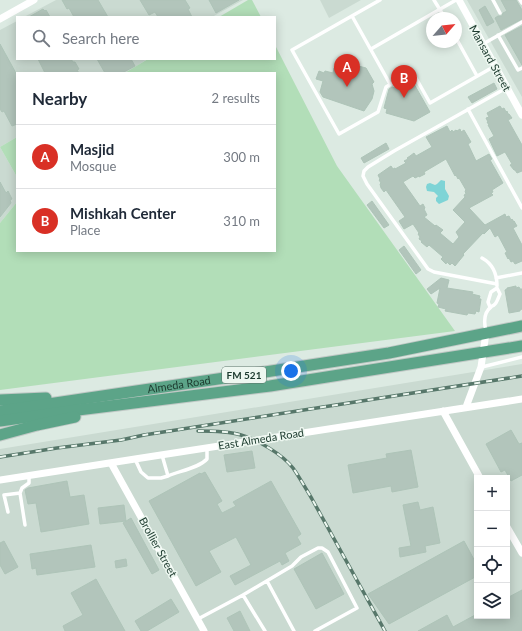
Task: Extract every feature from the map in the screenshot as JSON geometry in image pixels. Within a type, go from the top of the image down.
[{"type":"main road","name":"Almeda Road","points":[[0,411],[389,353],[522,326]]},
{"type":"main road","name":"Almeda Road","points":[[0,421],[270,386],[522,346]]},
{"type":"main road","points":[[0,400],[104,395]]},
{"type":"main road","points":[[0,434],[131,404]]},
{"type":"street","points":[[0,19],[34,0]]},
{"type":"street","name":"Mansard Street","points":[[458,0],[522,115]]},
{"type":"street","points":[[466,407],[480,367],[486,333]]},
{"type":"street","name":"East Almeda Road","points":[[0,480],[522,399]]},
{"type":"street","points":[[444,411],[478,475]]},
{"type":"street","name":"Brollier Street","points":[[111,463],[204,631]]},
{"type":"street","points":[[510,532],[522,553]]},
{"type":"lane","points":[[380,0],[292,50],[339,134],[378,112],[386,86],[412,71],[430,103],[495,66]]},
{"type":"lane","points":[[434,0],[440,10]]},
{"type":"lane","points":[[371,49],[458,0]]},
{"type":"lane","points":[[493,0],[500,13]]},
{"type":"lane","points":[[352,16],[390,84]]},
{"type":"lane","points":[[483,44],[522,22]]},
{"type":"lane","points":[[498,35],[518,70],[522,68]]},
{"type":"lane","points":[[462,48],[477,76]]},
{"type":"lane","points":[[497,286],[434,272],[428,269],[364,178],[364,171],[394,150],[501,91]]},
{"type":"lane","points":[[468,109],[522,208]]},
{"type":"lane","points":[[482,258],[492,266],[500,294],[495,305],[490,307],[485,315],[486,333]]},
{"type":"lane","points":[[496,278],[522,273]]},
{"type":"lane","points":[[490,307],[488,302],[491,292],[497,286]]},
{"type":"lane","points":[[480,367],[522,357]]},
{"type":"lane","points":[[135,459],[141,472],[148,478],[161,478],[198,466],[207,459],[207,448]]},
{"type":"lane","points":[[162,455],[168,476]]},
{"type":"lane","points":[[25,525],[20,493],[22,488],[30,483],[29,475]]},
{"type":"lane","points":[[8,512],[4,495],[20,493]]},
{"type":"lane","points":[[198,619],[292,566],[301,557],[318,548],[322,548],[328,552],[358,608],[315,631]]},
{"type":"lane","points":[[267,581],[294,631]]},
{"type":"lane","points":[[243,594],[265,631]]},
{"type":"shaded area","points":[[56,0],[243,0],[214,16],[26,16]]},
{"type":"shaded area","points":[[320,0],[361,0],[329,18]]},
{"type":"shaded area","points":[[467,0],[522,0],[522,97]]},
{"type":"shaded area","points":[[16,22],[16,60],[146,60],[128,72],[16,72],[16,138],[0,147],[0,30]]},
{"type":"shaded area","points":[[0,147],[16,175],[16,203],[0,223]]},
{"type":"shaded area","points":[[522,364],[522,631],[0,631],[0,449]]},
{"type":"green space","points":[[248,0],[252,0],[260,16],[221,16]]},
{"type":"green space","points":[[276,47],[337,166],[455,331],[0,390],[0,223],[16,203],[16,252],[276,252],[276,72],[127,72],[146,60],[276,60]]},
{"type":"green space","points":[[16,138],[16,175],[0,147]]},
{"type":"water","points":[[441,180],[445,181],[445,189],[449,196],[448,200],[439,204],[436,201],[438,196],[434,192],[427,191],[426,187],[427,184],[430,183],[435,185]]},
{"type":"building","points":[[62,0],[98,0],[107,16],[73,16],[69,8],[67,9]]},
{"type":"building","points":[[140,0],[185,0],[190,8],[188,9],[192,16],[157,16],[155,12],[149,15]]},
{"type":"building","points":[[209,0],[239,0],[216,13]]},
{"type":"building","points":[[501,0],[516,0],[522,10],[522,19],[501,30],[495,18],[502,16],[503,13],[507,11]]},
{"type":"building","points":[[485,6],[494,22],[487,26],[479,10]]},
{"type":"building","points":[[43,9],[45,11],[46,10],[49,16],[31,16]]},
{"type":"building","points":[[522,26],[522,65],[505,35]]},
{"type":"building","points":[[0,44],[16,73],[16,124],[12,126],[4,111],[2,112],[0,109]]},
{"type":"building","points":[[38,60],[72,60],[75,62],[79,69],[77,70],[78,72],[44,72]]},
{"type":"building","points":[[98,60],[132,60],[135,66],[124,72],[104,72]]},
{"type":"building","points":[[344,62],[347,67],[351,64],[366,68],[374,82],[372,84],[374,91],[372,99],[364,111],[323,97],[320,92],[323,81],[316,79],[319,71],[324,73],[325,71],[333,73],[334,68]]},
{"type":"building","points":[[410,77],[430,112],[414,121],[386,113],[387,109],[384,108],[389,89],[392,87],[399,89],[400,83]]},
{"type":"building","points":[[494,83],[497,89],[472,103],[468,97]]},
{"type":"building","points":[[500,106],[502,109],[504,108],[506,112],[507,111],[512,118],[508,120],[522,145],[522,171],[517,173],[510,165],[512,164],[505,152],[497,156],[489,139],[494,136],[487,122],[486,118],[489,117],[487,113]]},
{"type":"building","points":[[447,126],[450,132],[452,130],[453,132],[460,129],[461,132],[464,130],[471,142],[468,144],[476,161],[489,154],[492,159],[490,160],[503,183],[492,190],[493,192],[491,193],[493,195],[469,208],[485,225],[505,214],[506,217],[509,216],[511,220],[512,219],[514,221],[517,226],[513,228],[522,245],[522,261],[515,264],[513,261],[511,262],[509,258],[508,259],[505,253],[507,252],[498,235],[495,237],[490,228],[484,234],[483,233],[463,254],[464,255],[455,266],[452,263],[450,265],[447,262],[446,264],[441,259],[443,257],[429,245],[427,247],[421,242],[422,241],[419,239],[419,233],[413,224],[404,229],[399,221],[405,217],[386,190],[384,192],[381,188],[378,175],[391,166],[395,169],[406,163],[404,161],[414,153],[416,156],[432,147],[426,137]],"holes":[[[446,159],[455,176],[456,175],[458,179],[459,178],[466,190],[466,194],[453,210],[465,222],[456,232],[459,237],[453,244],[440,233],[443,230],[436,225],[435,226],[424,217],[427,215],[423,204],[420,206],[403,182],[413,176],[415,178],[425,174],[424,172]]]},
{"type":"building","points":[[386,143],[389,149],[364,163],[361,158]]},
{"type":"building","points":[[0,182],[6,193],[8,191],[12,199],[10,200],[11,203],[0,217]]},
{"type":"building","points":[[372,201],[389,225],[384,228],[367,205]]},
{"type":"building","points":[[404,246],[421,270],[416,274],[399,250]]},
{"type":"building","points":[[441,278],[449,280],[447,288],[473,292],[472,294],[480,296],[479,312],[476,311],[475,314],[468,313],[467,315],[445,311],[446,309],[438,307],[439,304],[437,303],[440,288],[431,294],[427,289]]},
{"type":"building","points":[[516,286],[516,288],[519,287],[522,289],[522,309],[520,311],[509,313],[505,290]]},
{"type":"building","points":[[511,430],[519,444],[522,443],[522,475],[511,481],[510,475],[508,475],[505,470],[501,472],[486,444]]},
{"type":"building","points":[[411,450],[418,487],[392,492],[391,486],[353,493],[348,465],[387,458],[386,454]]},
{"type":"building","points":[[252,451],[255,468],[227,472],[224,455]]},
{"type":"building","points":[[205,472],[222,501],[217,504],[222,513],[236,506],[233,502],[271,481],[301,534],[297,537],[301,544],[285,553],[289,561],[282,565],[280,561],[235,585],[230,576],[251,565],[236,537],[209,551],[221,572],[196,586],[149,501],[200,473]]},
{"type":"building","points":[[67,481],[70,497],[84,495],[89,524],[41,532],[36,503],[28,504],[25,490],[28,488]]},
{"type":"building","points":[[418,502],[420,510],[433,507],[440,543],[425,546],[426,552],[400,557],[399,548],[411,546],[403,505]]},
{"type":"building","points":[[124,505],[126,521],[100,524],[98,508]]},
{"type":"building","points":[[131,518],[159,570],[152,574],[123,523]]},
{"type":"building","points":[[4,541],[18,567],[5,574],[0,565],[0,543]]},
{"type":"building","points":[[464,541],[474,559],[474,578],[389,624],[368,594]]},
{"type":"building","points":[[91,545],[95,567],[37,575],[36,568],[32,569],[30,554]]},
{"type":"building","points":[[322,553],[344,594],[316,609],[294,569]]},
{"type":"building","points":[[126,559],[127,566],[116,568],[115,561]]},
{"type":"building","points":[[96,579],[125,631],[65,631],[63,626],[83,615],[71,593]]},
{"type":"building","points":[[522,590],[522,631],[418,631],[447,615],[453,627],[474,616],[474,619],[510,619],[510,596]]},
{"type":"building","points":[[171,599],[179,612],[147,631],[141,631],[135,621]]},
{"type":"building","points":[[240,611],[250,631],[234,631],[227,618]]},
{"type":"railway","points":[[0,457],[121,440],[144,435],[522,376]]},
{"type":"railway","points":[[198,431],[225,432],[248,437],[269,448],[283,458],[293,468],[312,499],[385,631]]},
{"type":"place","name":"Masjid","points":[[347,87]]},
{"type":"place","name":"Mishkah Center","points":[[404,98]]}]
